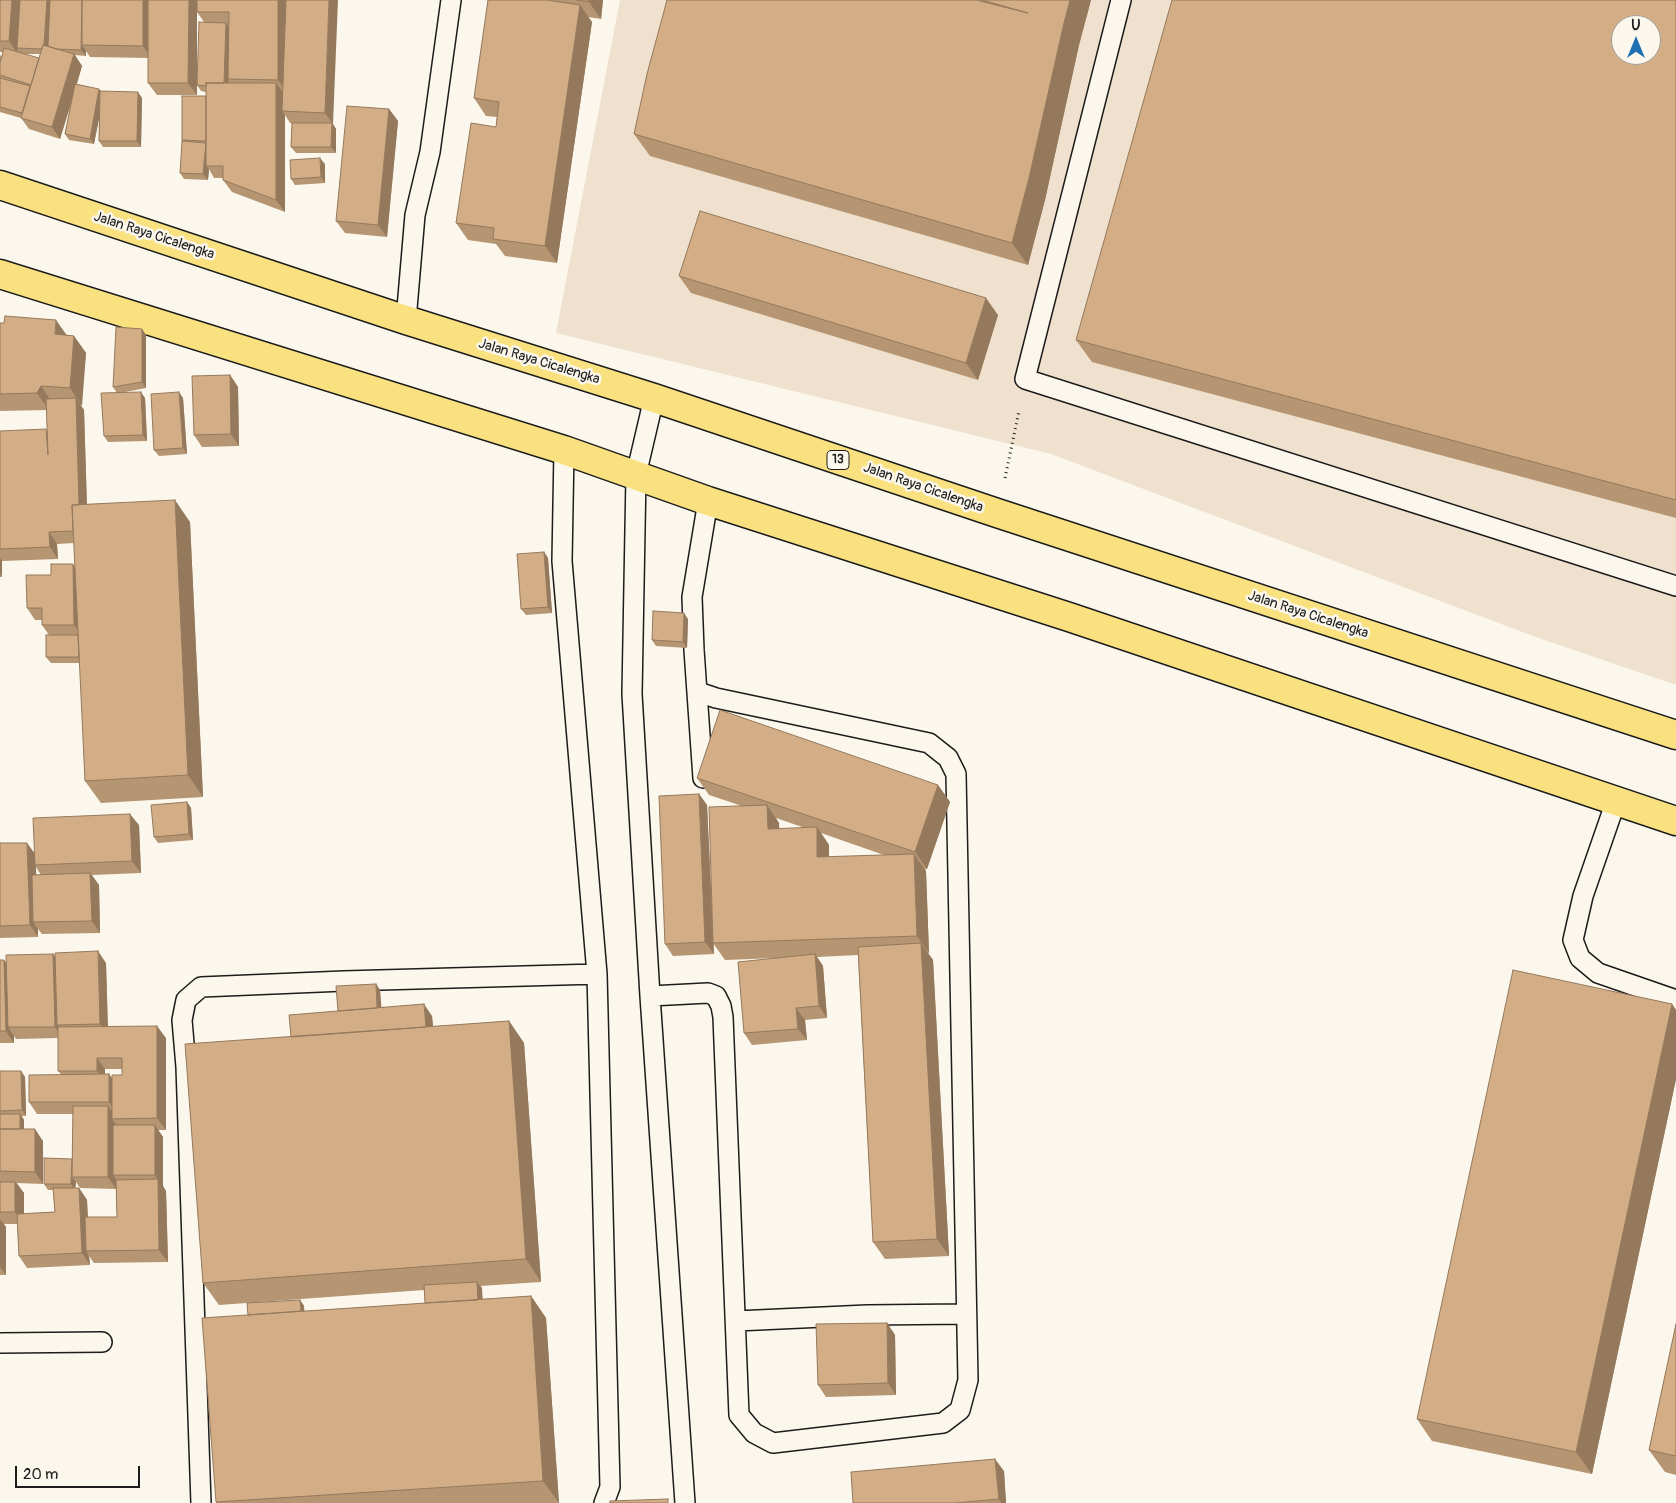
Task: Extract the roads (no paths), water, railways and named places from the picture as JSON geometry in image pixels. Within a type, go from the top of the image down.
[{"type":"highway","name":"Jalan Raya Cicalengka","points":[[0,185],[406,320],[654,398],[997,513],[1676,735]]},
{"type":"highway","points":[[0,274],[564,450],[708,501],[1069,616],[1676,821]]},
{"type":"lane","points":[[406,320],[416,215],[430,152],[451,0]]},
{"type":"lane","points":[[1120,0],[1025,379],[1676,586]]},
{"type":"lane","points":[[654,398],[636,475],[632,694],[650,996],[685,1503]]},
{"type":"lane","points":[[564,450],[562,561],[597,974],[610,1487],[604,1503]]},
{"type":"lane","points":[[703,778],[692,596],[708,501]]},
{"type":"lane","points":[[650,996],[708,993],[716,996],[723,1017],[739,1415],[754,1433],[773,1443],[943,1423],[960,1410],[968,1380],[956,774],[948,758],[929,743],[716,698],[698,692]]},
{"type":"lane","points":[[1616,801],[1583,896],[1573,940],[1580,958],[1598,974],[1676,1000]]},
{"type":"lane","points":[[201,1503],[186,1067],[182,1020],[186,1000],[201,987],[597,974]]},
{"type":"lane","points":[[736,1321],[867,1315],[966,1314]]},
{"type":"lane","points":[[0,1343],[102,1342]]}]
